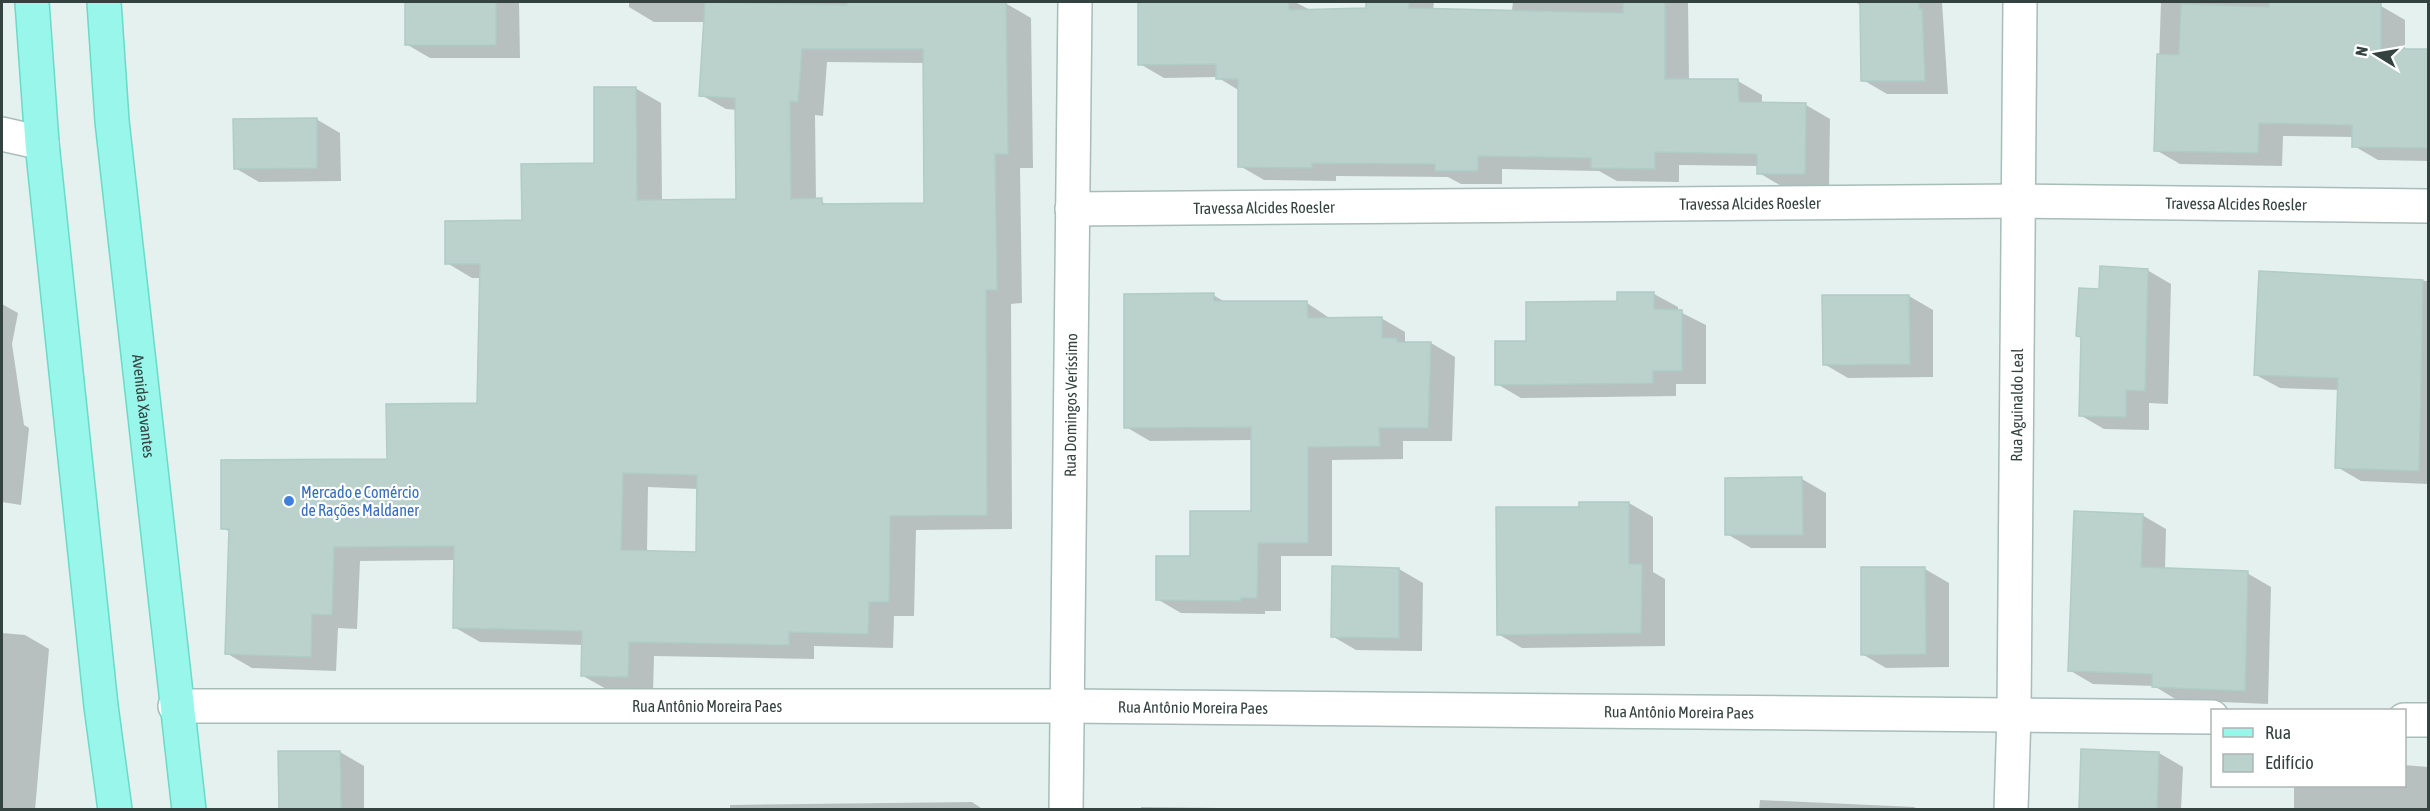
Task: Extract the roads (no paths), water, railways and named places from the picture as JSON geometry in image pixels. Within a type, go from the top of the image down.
[{"type":"main road","points":[[32,2],[42,142],[101,706],[115,810]]},
{"type":"main road","name":"Avenida Xavantes","points":[[104,2],[112,121],[175,706],[189,810]]},
{"type":"street","name":"Rua Domingos Veríssimo","points":[[1066,810],[1075,2]]},
{"type":"street","name":"Rua Aguinaldo Leal","points":[[2011,810],[2020,201],[2020,2]]},
{"type":"street","points":[[2,134],[42,142]]},
{"type":"street","name":"Travessa Alcides Roesler","points":[[1072,209],[2020,201],[2428,206]]},
{"type":"street","name":"Rua Antônio Moreira Paes","points":[[175,706],[1067,706],[2211,717]]},
{"type":"street","points":[[2406,720],[2428,720]]},
{"type":"place","name":"Mercado e Comércio de Rações Maldaner","points":[[289,501]]}]
